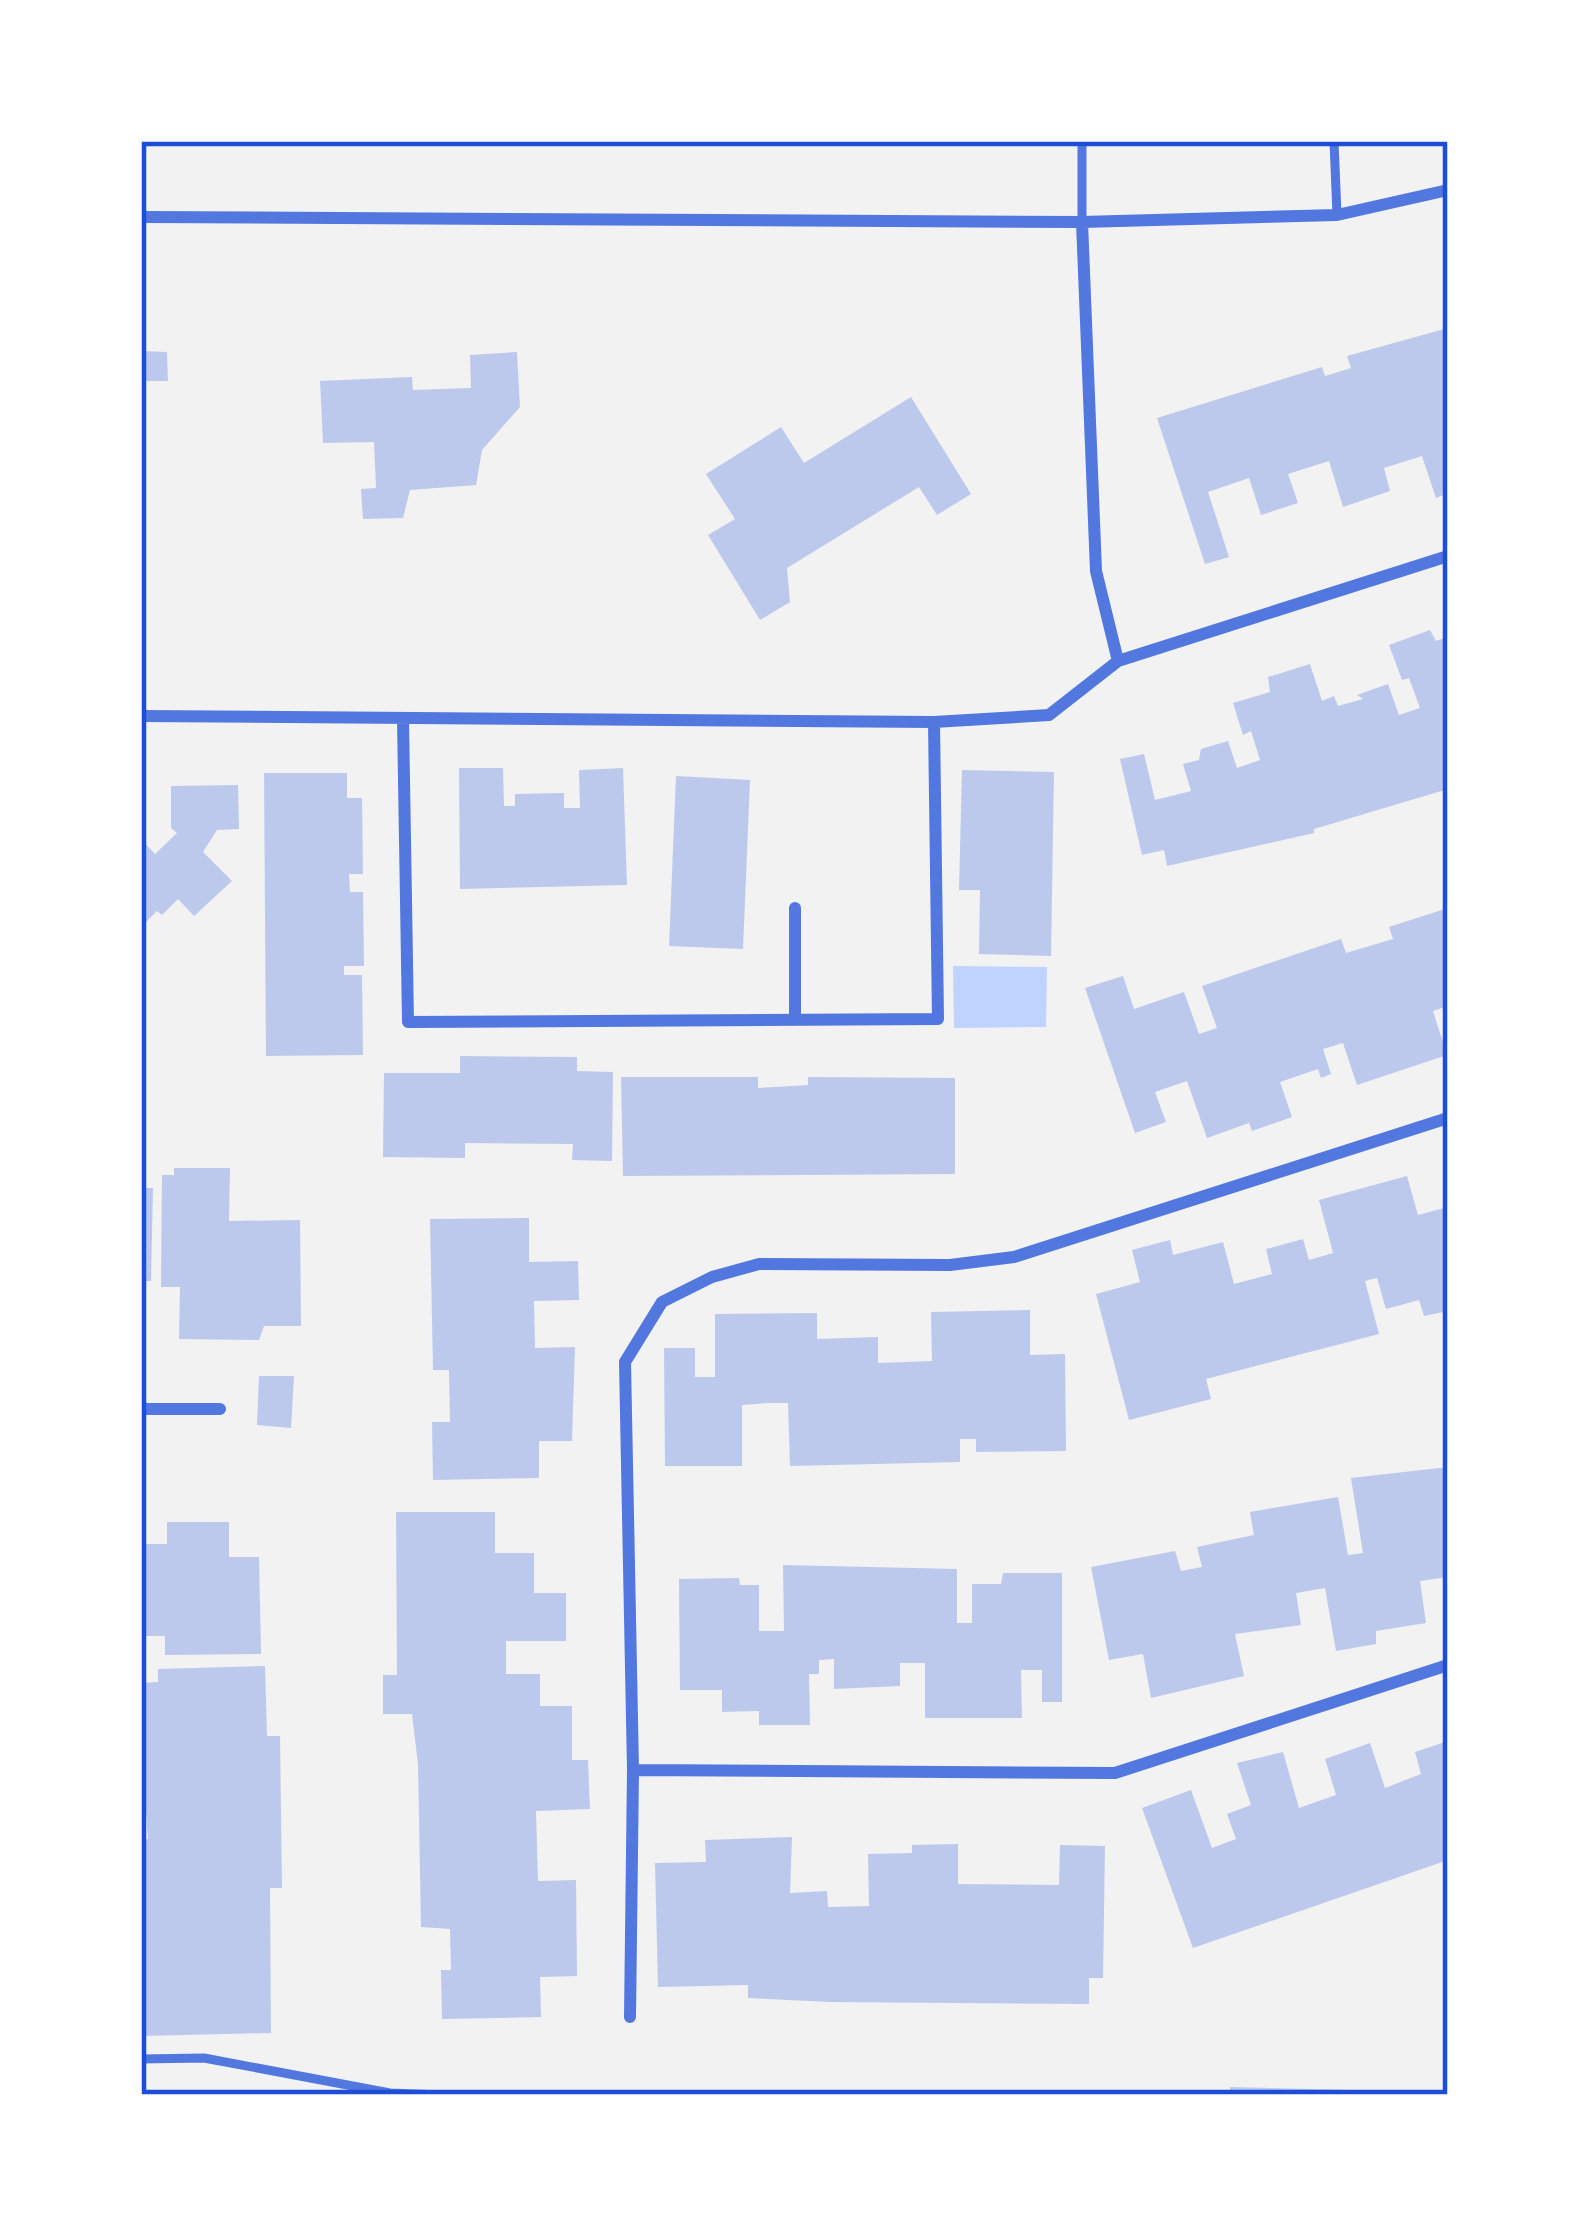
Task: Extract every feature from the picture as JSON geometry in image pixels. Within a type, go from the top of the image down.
[{"type":"street","points":[[141,217],[1082,222],[1337,215],[1448,190]]},
{"type":"street","points":[[1082,222],[1096,571],[1118,661]]},
{"type":"street","points":[[141,716],[934,722],[1049,716],[1118,661],[1448,556]]},
{"type":"street","points":[[403,719],[408,1022],[938,1019],[934,722]]},
{"type":"street","points":[[795,908],[795,1018]]},
{"type":"street","points":[[630,2017],[633,1770],[625,1362],[662,1302],[712,1277],[758,1264],[950,1265],[1014,1257],[1448,1118]]},
{"type":"street","points":[[141,1409],[220,1409]]},
{"type":"street","points":[[633,1770],[1115,1773],[1448,1665]]},
{"type":"lane","points":[[1082,141],[1082,222]]},
{"type":"lane","points":[[1334,141],[1337,215]]},
{"type":"lane","points":[[141,2059],[204,2059],[390,2093],[441,2095]]},
{"type":"water","points":[[953,966],[1047,967],[1046,1027],[954,1028]]},
{"type":"building","points":[[1448,328],[1448,493],[1436,498],[1422,456],[1384,468],[1390,491],[1343,507],[1329,461],[1288,474],[1298,503],[1261,515],[1249,478],[1208,492],[1229,557],[1205,564],[1157,418],[1322,367],[1325,376],[1351,368],[1347,356]]},
{"type":"building","points":[[141,351],[167,352],[168,381],[141,381]]},
{"type":"building","points":[[517,352],[520,407],[482,450],[476,485],[410,490],[403,518],[363,519],[361,489],[376,488],[374,442],[323,443],[320,381],[412,377],[413,390],[471,388],[470,355]]},
{"type":"building","points":[[911,397],[971,494],[937,515],[919,487],[787,568],[790,602],[760,620],[708,535],[735,519],[706,474],[781,427],[804,463]]},
{"type":"building","points":[[1430,630],[1436,641],[1448,637],[1448,789],[1314,829],[1314,833],[1167,866],[1164,850],[1142,855],[1120,759],[1144,754],[1155,800],[1191,791],[1183,764],[1199,760],[1201,749],[1228,741],[1237,768],[1260,760],[1251,731],[1243,735],[1233,703],[1270,692],[1268,677],[1310,664],[1322,701],[1334,696],[1338,706],[1363,699],[1357,695],[1388,684],[1399,715],[1420,708],[1409,678],[1402,680],[1389,645]]},
{"type":"building","points":[[459,768],[503,768],[504,806],[515,806],[515,794],[564,793],[564,808],[580,808],[579,770],[623,768],[627,885],[460,889]]},
{"type":"building","points":[[962,770],[1054,772],[1051,956],[979,954],[980,890],[959,890]]},
{"type":"building","points":[[264,773],[347,773],[347,798],[362,798],[363,874],[349,874],[350,892],[363,892],[364,966],[344,966],[344,975],[362,975],[363,1055],[266,1056]]},
{"type":"building","points":[[676,776],[750,780],[743,949],[669,946]]},
{"type":"building","points":[[238,785],[239,829],[217,830],[203,852],[232,881],[194,916],[178,899],[141,927],[141,839],[155,854],[177,833],[171,828],[171,786]]},
{"type":"building","points":[[1448,908],[1448,1006],[1433,1011],[1447,1055],[1357,1085],[1343,1043],[1323,1049],[1331,1074],[1321,1078],[1318,1069],[1280,1082],[1292,1117],[1252,1131],[1249,1123],[1207,1138],[1187,1081],[1155,1092],[1166,1122],[1135,1133],[1085,988],[1123,976],[1134,1009],[1184,992],[1199,1034],[1217,1028],[1202,986],[1341,939],[1346,953],[1393,939],[1389,927]]},
{"type":"building","points":[[460,1056],[577,1057],[577,1071],[613,1072],[612,1161],[572,1160],[573,1144],[465,1143],[465,1158],[383,1157],[384,1073],[460,1073]]},
{"type":"building","points":[[621,1077],[758,1077],[758,1088],[808,1085],[808,1077],[955,1078],[955,1174],[623,1176]]},
{"type":"building","points":[[174,1168],[230,1168],[229,1221],[300,1220],[301,1326],[264,1326],[259,1340],[179,1339],[180,1287],[161,1287],[162,1175],[174,1175]]},
{"type":"building","points":[[1407,1176],[1418,1215],[1448,1207],[1448,1311],[1424,1316],[1419,1300],[1386,1309],[1377,1278],[1365,1281],[1379,1334],[1206,1379],[1211,1399],[1129,1420],[1096,1294],[1140,1282],[1132,1250],[1170,1240],[1173,1255],[1223,1242],[1234,1284],[1272,1274],[1266,1249],[1303,1239],[1309,1260],[1333,1253],[1319,1200]]},
{"type":"building","points":[[141,1188],[153,1188],[151,1281],[141,1281]]},
{"type":"building","points":[[529,1218],[529,1262],[578,1261],[579,1300],[534,1301],[535,1348],[575,1347],[572,1441],[539,1441],[539,1478],[433,1480],[432,1422],[450,1422],[449,1370],[433,1370],[430,1219]]},
{"type":"building","points":[[1030,1310],[1030,1355],[1065,1354],[1066,1451],[976,1452],[976,1439],[960,1439],[960,1462],[790,1466],[788,1403],[767,1403],[742,1405],[742,1466],[665,1466],[664,1348],[695,1348],[695,1377],[715,1377],[715,1314],[817,1313],[817,1339],[878,1337],[878,1363],[932,1361],[931,1312]]},
{"type":"building","points":[[259,1376],[294,1376],[291,1428],[257,1425]]},
{"type":"building","points":[[1448,1467],[1448,1577],[1420,1581],[1426,1623],[1376,1631],[1376,1644],[1336,1651],[1325,1588],[1296,1593],[1301,1625],[1235,1634],[1244,1676],[1151,1698],[1143,1654],[1109,1660],[1091,1567],[1175,1551],[1181,1571],[1202,1567],[1197,1547],[1254,1535],[1250,1512],[1338,1497],[1348,1555],[1363,1553],[1351,1478]]},
{"type":"building","points":[[396,1512],[495,1512],[495,1553],[534,1553],[534,1593],[566,1593],[566,1641],[506,1641],[506,1674],[540,1674],[540,1706],[572,1706],[572,1760],[588,1760],[590,1809],[536,1811],[538,1881],[576,1880],[577,1976],[540,1977],[541,2017],[442,2019],[441,1970],[451,1970],[450,1929],[421,1927],[418,1764],[412,1714],[383,1714],[383,1675],[397,1675]]},
{"type":"building","points":[[167,1522],[229,1522],[229,1557],[259,1557],[261,1654],[165,1655],[165,1636],[141,1636],[141,1544],[167,1544]]},
{"type":"building","points":[[783,1565],[957,1569],[957,1623],[972,1623],[972,1584],[1001,1584],[1003,1573],[1062,1573],[1062,1702],[1042,1702],[1042,1670],[1021,1670],[1022,1718],[925,1718],[925,1663],[900,1663],[900,1686],[834,1689],[834,1659],[819,1660],[819,1674],[809,1674],[810,1725],[759,1725],[759,1711],[722,1712],[722,1690],[680,1690],[679,1579],[739,1578],[740,1585],[759,1585],[759,1631],[784,1631]]},
{"type":"building","points":[[265,1666],[267,1736],[280,1736],[282,1888],[270,1888],[271,2033],[141,2036],[141,1839],[148,1839],[141,1784],[141,1683],[158,1682],[158,1669]]},
{"type":"building","points":[[1448,1741],[1448,1860],[1193,1948],[1142,1808],[1191,1790],[1212,1848],[1236,1839],[1227,1814],[1251,1805],[1237,1763],[1283,1752],[1299,1808],[1336,1795],[1325,1759],[1370,1743],[1385,1788],[1421,1774],[1415,1752]]},
{"type":"building","points":[[792,1837],[790,1893],[827,1891],[828,1907],[869,1906],[868,1854],[912,1853],[912,1845],[958,1844],[958,1884],[1059,1885],[1060,1845],[1105,1846],[1103,1978],[1089,1978],[1089,2004],[831,2002],[748,1998],[748,1985],[658,1987],[655,1863],[706,1862],[705,1840]]},
{"type":"building","points":[[1230,2087],[1350,2090],[1350,2095],[1230,2095]]}]
